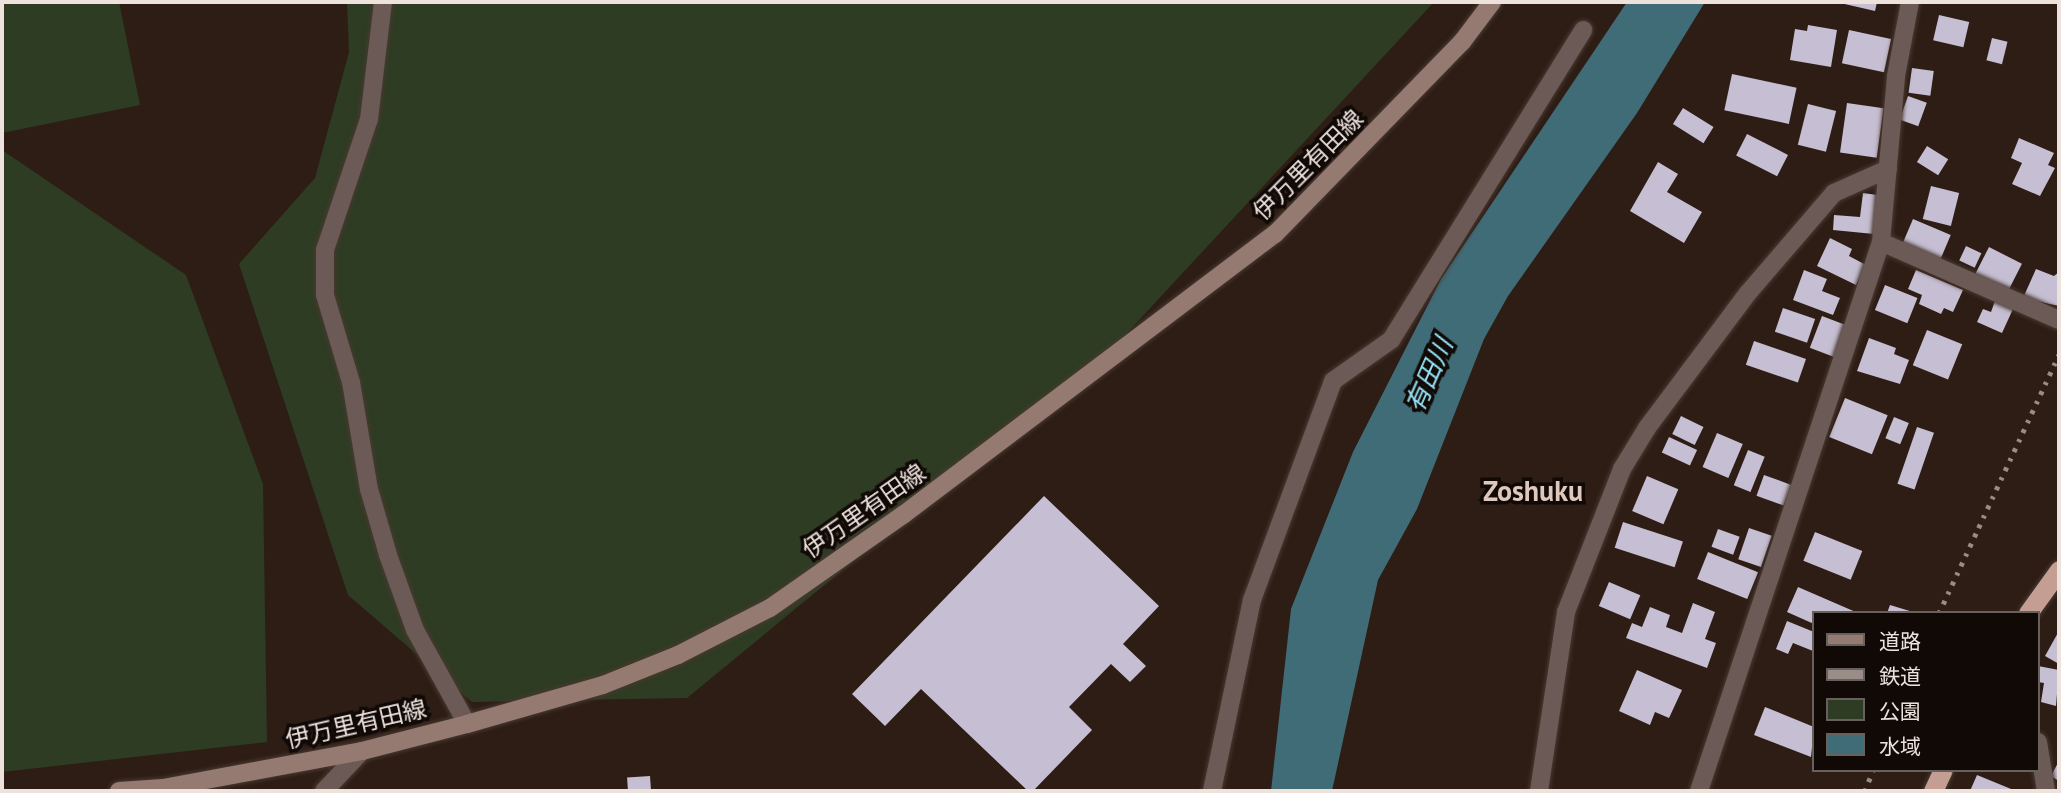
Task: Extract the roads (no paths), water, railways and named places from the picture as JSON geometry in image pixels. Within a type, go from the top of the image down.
[{"type":"highway","points":[[2029,611],[2059,570]]},
{"type":"highway","points":[[1933,791],[1942,772]]},
{"type":"main road","name":"伊万里有田線","points":[[119,791],[163,788],[362,751],[467,724],[603,685],[678,655],[770,608],[892,523],[1275,233],[1462,42],[1492,2]]},
{"type":"street","points":[[383,2],[369,119],[325,250],[325,295],[351,382],[369,489],[388,555],[415,630],[467,724]]},
{"type":"street","points":[[1699,791],[1881,242],[1896,76],[1910,2]]},
{"type":"street","points":[[1212,791],[1252,600],[1333,381],[1391,340],[1583,30]]},
{"type":"street","points":[[1539,791],[1566,612],[1622,470],[1647,428],[1748,293],[1834,193],[1888,169]]},
{"type":"street","points":[[1881,242],[2059,320]]},
{"type":"street","points":[[324,791],[362,751]]},
{"type":"street","points":[[2040,754],[2046,791]]},
{"type":"water","name":"有田川","points":[[1627,2],[1705,2],[1637,113],[1508,296],[1484,339],[1417,509],[1378,580],[1332,791],[1271,791],[1291,609],[1353,452],[1441,279]]},
{"type":"railway","points":[[1940,611],[2059,355]]},
{"type":"railway","points":[[1865,791],[1872,772]]},
{"type":"district","name":"Zoshuku","points":[[1533,491]]}]
